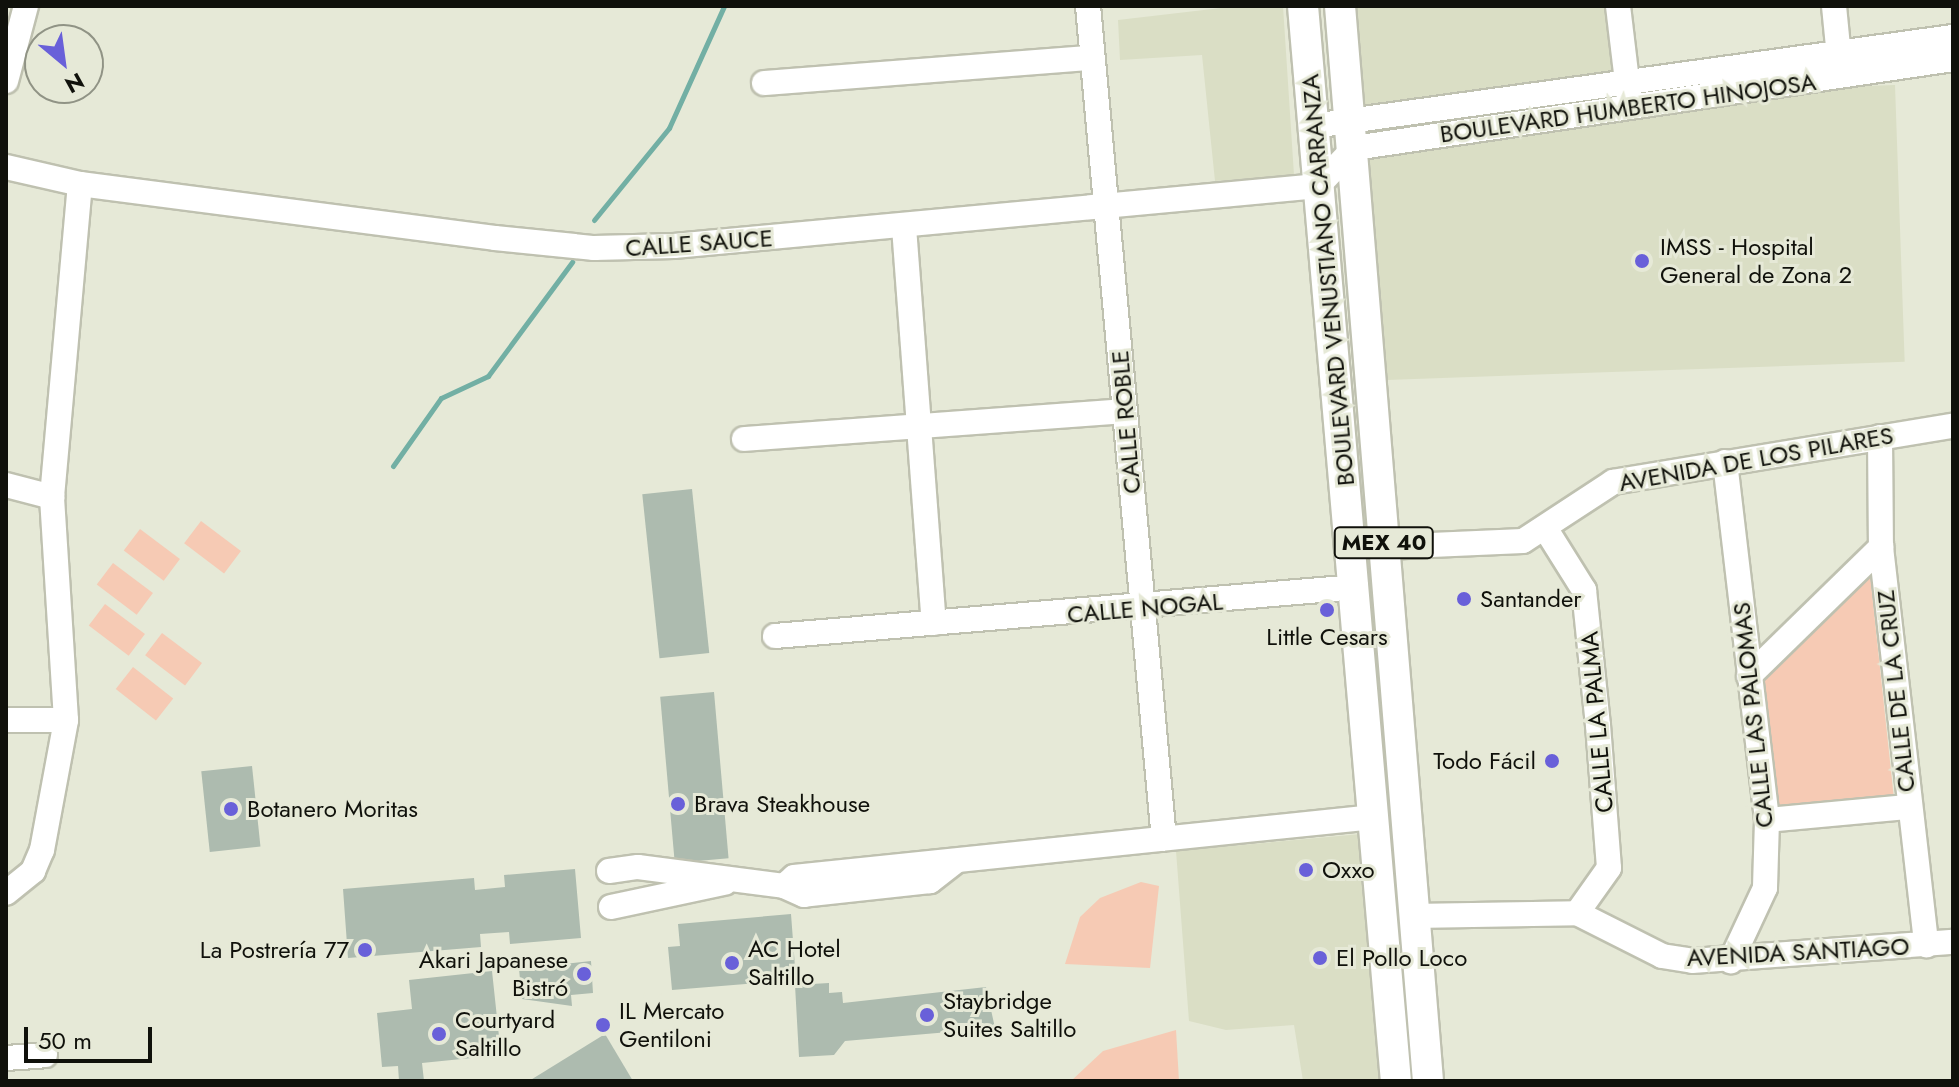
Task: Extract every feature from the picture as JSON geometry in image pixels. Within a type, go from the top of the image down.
[{"type":"main road","name":"BOULEVARD VENUSTIANO CARRANZA","points":[[1303,6],[1356,587],[1396,1081]]},
{"type":"main road","name":"BOULEVARD VENUSTIANO CARRANZA","points":[[1340,6],[1428,1081]]},
{"type":"street","points":[[6,81],[26,6]]},
{"type":"street","name":"CALLE ROBLE","points":[[1088,6],[1164,839]]},
{"type":"street","points":[[1618,6],[1630,109]]},
{"type":"street","points":[[1834,6],[1840,77]]},
{"type":"street","name":"BOULEVARD HUMBERTO HINOJOSA","points":[[1352,135],[1461,106],[1953,37]]},
{"type":"street","points":[[764,83],[1092,58]]},
{"type":"street","name":"BOULEVARD HUMBERTO HINOJOSA","points":[[1313,126],[1352,135],[1464,132],[1953,59]]},
{"type":"street","points":[[1461,106],[1464,132]]},
{"type":"street","points":[[1318,186],[1352,135]]},
{"type":"street","name":"CALLE SAUCE","points":[[6,167],[80,184],[594,248],[904,227],[1318,186]]},
{"type":"street","points":[[12,891],[42,850],[66,720],[52,497],[80,184]]},
{"type":"street","points":[[904,227],[934,623]]},
{"type":"street","points":[[744,439],[1124,411]]},
{"type":"street","name":"AVENIDA DE LOS PILARES","points":[[1385,547],[1507,544],[1547,531],[1613,482],[1953,426]]},
{"type":"street","name":"CALLE DE LA CRUZ","points":[[1880,437],[1881,547],[1926,945]]},
{"type":"street","name":"CALLE LAS PALOMAS","points":[[1725,462],[1767,820],[1765,888],[1731,961]]},
{"type":"street","points":[[6,485],[52,497]]},
{"type":"street","name":"CALLE LA PALMA","points":[[1547,531],[1584,590],[1600,741],[1609,868],[1577,913]]},
{"type":"street","points":[[1749,676],[1881,547]]},
{"type":"street","name":"CALLE NOGAL","points":[[775,636],[1143,610],[1356,587]]},
{"type":"street","points":[[6,720],[66,720]]},
{"type":"street","points":[[1767,820],[1908,807]]},
{"type":"street","points":[[611,907],[724,883],[789,881],[1374,817]]},
{"type":"street","points":[[609,871],[683,871],[724,883]]},
{"type":"street","name":"AVENIDA SANTIAGO","points":[[1413,916],[1577,913],[1675,960],[1731,961],[1953,942]]},
{"type":"street","points":[[6,1058],[45,1055]]},
{"type":"shaded area","points":[[1238,6],[1283,6],[1294,175],[1215,181],[1202,55],[1120,60],[1118,20]]},
{"type":"shaded area","points":[[1354,6],[1606,6],[1617,70],[1362,107]]},
{"type":"shaded area","name":"IMSS - Hospital General de Zona 2","points":[[1895,85],[1905,362],[1373,380],[1363,104]]},
{"type":"shaded area","points":[[201,521],[241,551],[224,573],[184,543]]},
{"type":"shaded area","points":[[140,529],[180,559],[164,581],[124,551]]},
{"type":"shaded area","points":[[113,563],[153,593],[137,615],[97,585]]},
{"type":"shaded area","points":[[1870,575],[1894,799],[1772,808],[1762,682]]},
{"type":"shaded area","points":[[105,604],[145,634],[129,656],[89,626]]},
{"type":"shaded area","points":[[162,633],[202,663],[185,685],[145,655]]},
{"type":"shaded area","points":[[133,667],[173,698],[156,720],[116,689]]},
{"type":"shaded area","points":[[1361,834],[1379,1081],[1303,1081],[1294,1025],[1226,1030],[1189,1021],[1176,851]]},
{"type":"shaded area","points":[[1141,882],[1159,886],[1150,968],[1065,964],[1080,917],[1100,898]]},
{"type":"shaded area","points":[[1176,1030],[1179,1081],[1071,1081],[1103,1051]]},
{"type":"building","points":[[692,489],[709,653],[660,658],[642,494]]},
{"type":"building","points":[[714,692],[729,858],[675,863],[660,697]]},
{"type":"building","name":"Botanero Moritas","points":[[252,766],[260,847],[210,852],[201,771]]},
{"type":"building","points":[[575,869],[581,938],[510,944],[509,932],[480,934],[481,947],[348,958],[343,889],[474,878],[475,890],[505,887],[504,875]]},
{"type":"building","name":"AC Hotel Saltillo","points":[[791,914],[796,980],[672,990],[668,947],[680,946],[678,924]]},
{"type":"building","points":[[591,961],[593,993],[571,995],[572,1006],[522,999],[519,969]]},
{"type":"building","name":"Courtyard Saltillo","points":[[492,971],[501,1055],[422,1063],[424,1081],[399,1081],[398,1066],[382,1067],[377,1013],[412,1009],[409,980]]},
{"type":"building","points":[[829,983],[829,993],[842,992],[843,1003],[986,987],[995,1028],[845,1041],[834,1055],[799,1057],[795,985]]},
{"type":"building","points":[[605,1034],[633,1081],[529,1081]]},
{"type":"waterway","points":[[594,220],[669,128],[724,6]]},
{"type":"waterway","points":[[393,466],[441,398],[488,376],[572,262]]},
{"type":"place","name":"IMSS - Hospital General de Zona 2","points":[[1642,261]]},
{"type":"place","name":"Santander","points":[[1464,599]]},
{"type":"place","name":"Little Cesars","points":[[1327,610]]},
{"type":"place","name":"Todo Fácil","points":[[1552,761]]},
{"type":"place","name":"Brava Steakhouse","points":[[678,804]]},
{"type":"place","name":"Botanero Moritas","points":[[231,809]]},
{"type":"place","name":"Oxxo","points":[[1306,870]]},
{"type":"place","name":"La Postrería 77","points":[[365,950]]},
{"type":"place","name":"El Pollo Loco","points":[[1320,958]]},
{"type":"place","name":"AC Hotel Saltillo","points":[[732,963]]},
{"type":"place","name":"Akari Japanese Bistró","points":[[584,974]]},
{"type":"place","name":"Staybridge Suites Saltillo","points":[[927,1015]]},
{"type":"place","name":"IL Mercato Gentiloni","points":[[603,1025]]},
{"type":"place","name":"Courtyard Saltillo","points":[[439,1034]]}]
